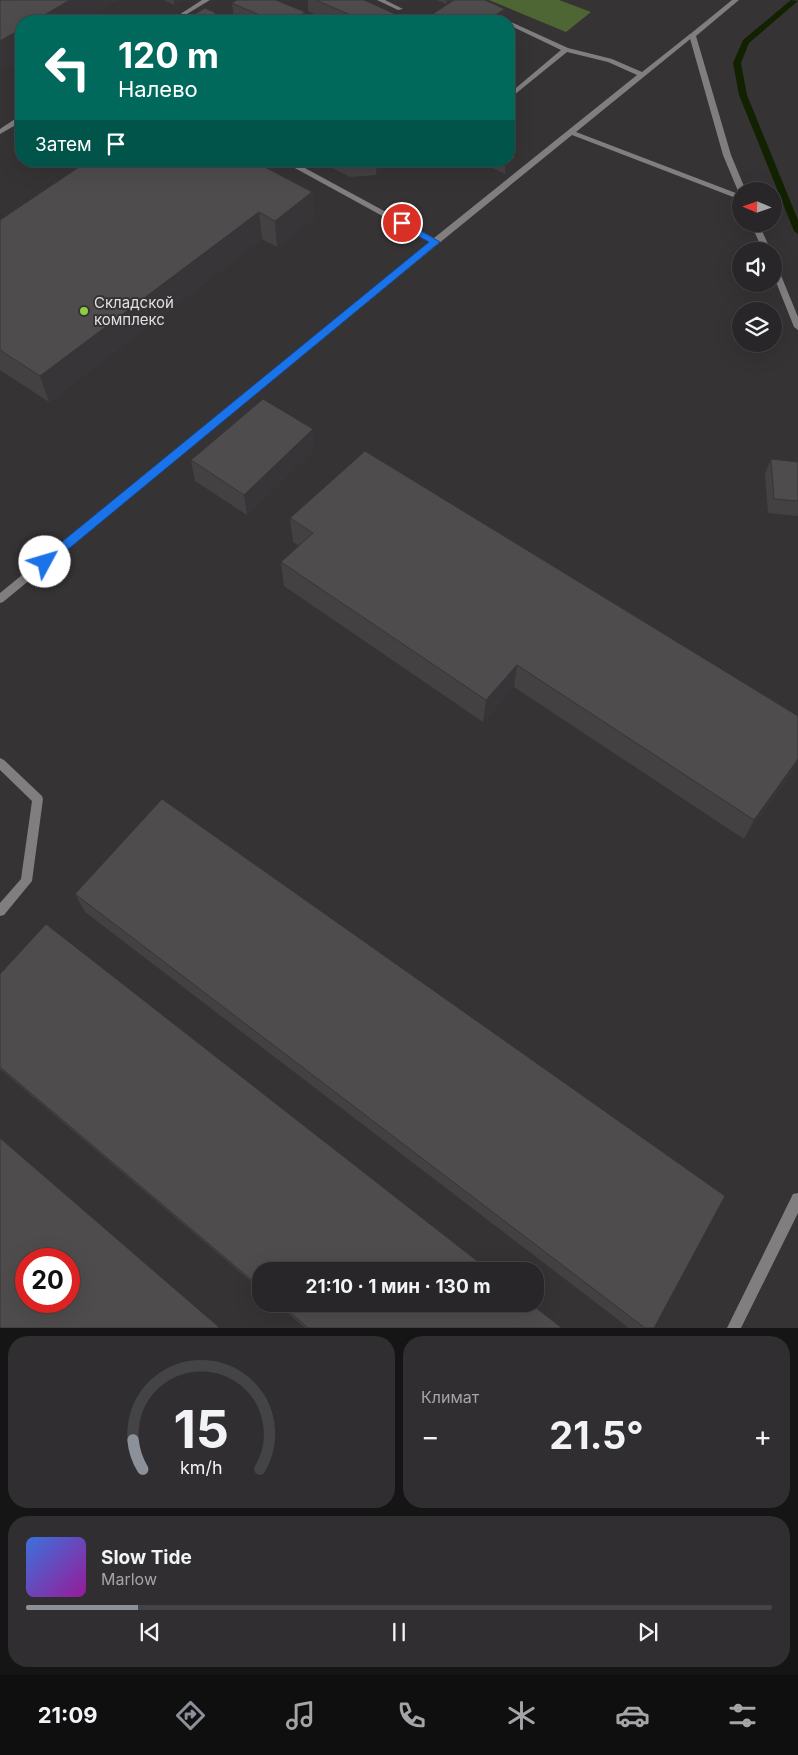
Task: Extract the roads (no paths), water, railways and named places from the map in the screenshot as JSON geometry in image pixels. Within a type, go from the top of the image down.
[{"type":"street","points":[[182,15],[207,0]]},
{"type":"street","points":[[380,0],[400,9]]},
{"type":"street","points":[[0,599],[435,242],[573,133],[736,0]]},
{"type":"street","points":[[515,26],[566,50],[610,60],[642,75]]},
{"type":"street","points":[[692,35],[727,156],[738,182]]},
{"type":"street","points":[[515,92],[566,50]]},
{"type":"street","points":[[0,132],[15,123]]},
{"type":"street","points":[[573,133],[732,195]]},
{"type":"street","points":[[297,167],[435,242]]},
{"type":"street","points":[[782,288],[798,327]]},
{"type":"street","points":[[0,763],[38,799],[26,881],[0,911]]},
{"type":"street","points":[[734,1328],[798,1199]]},
{"type":"waterway","points":[[795,0],[746,42],[737,63],[743,95],[798,231]]},
{"type":"place","name":"Складской комплекс","points":[[84,311]]}]
